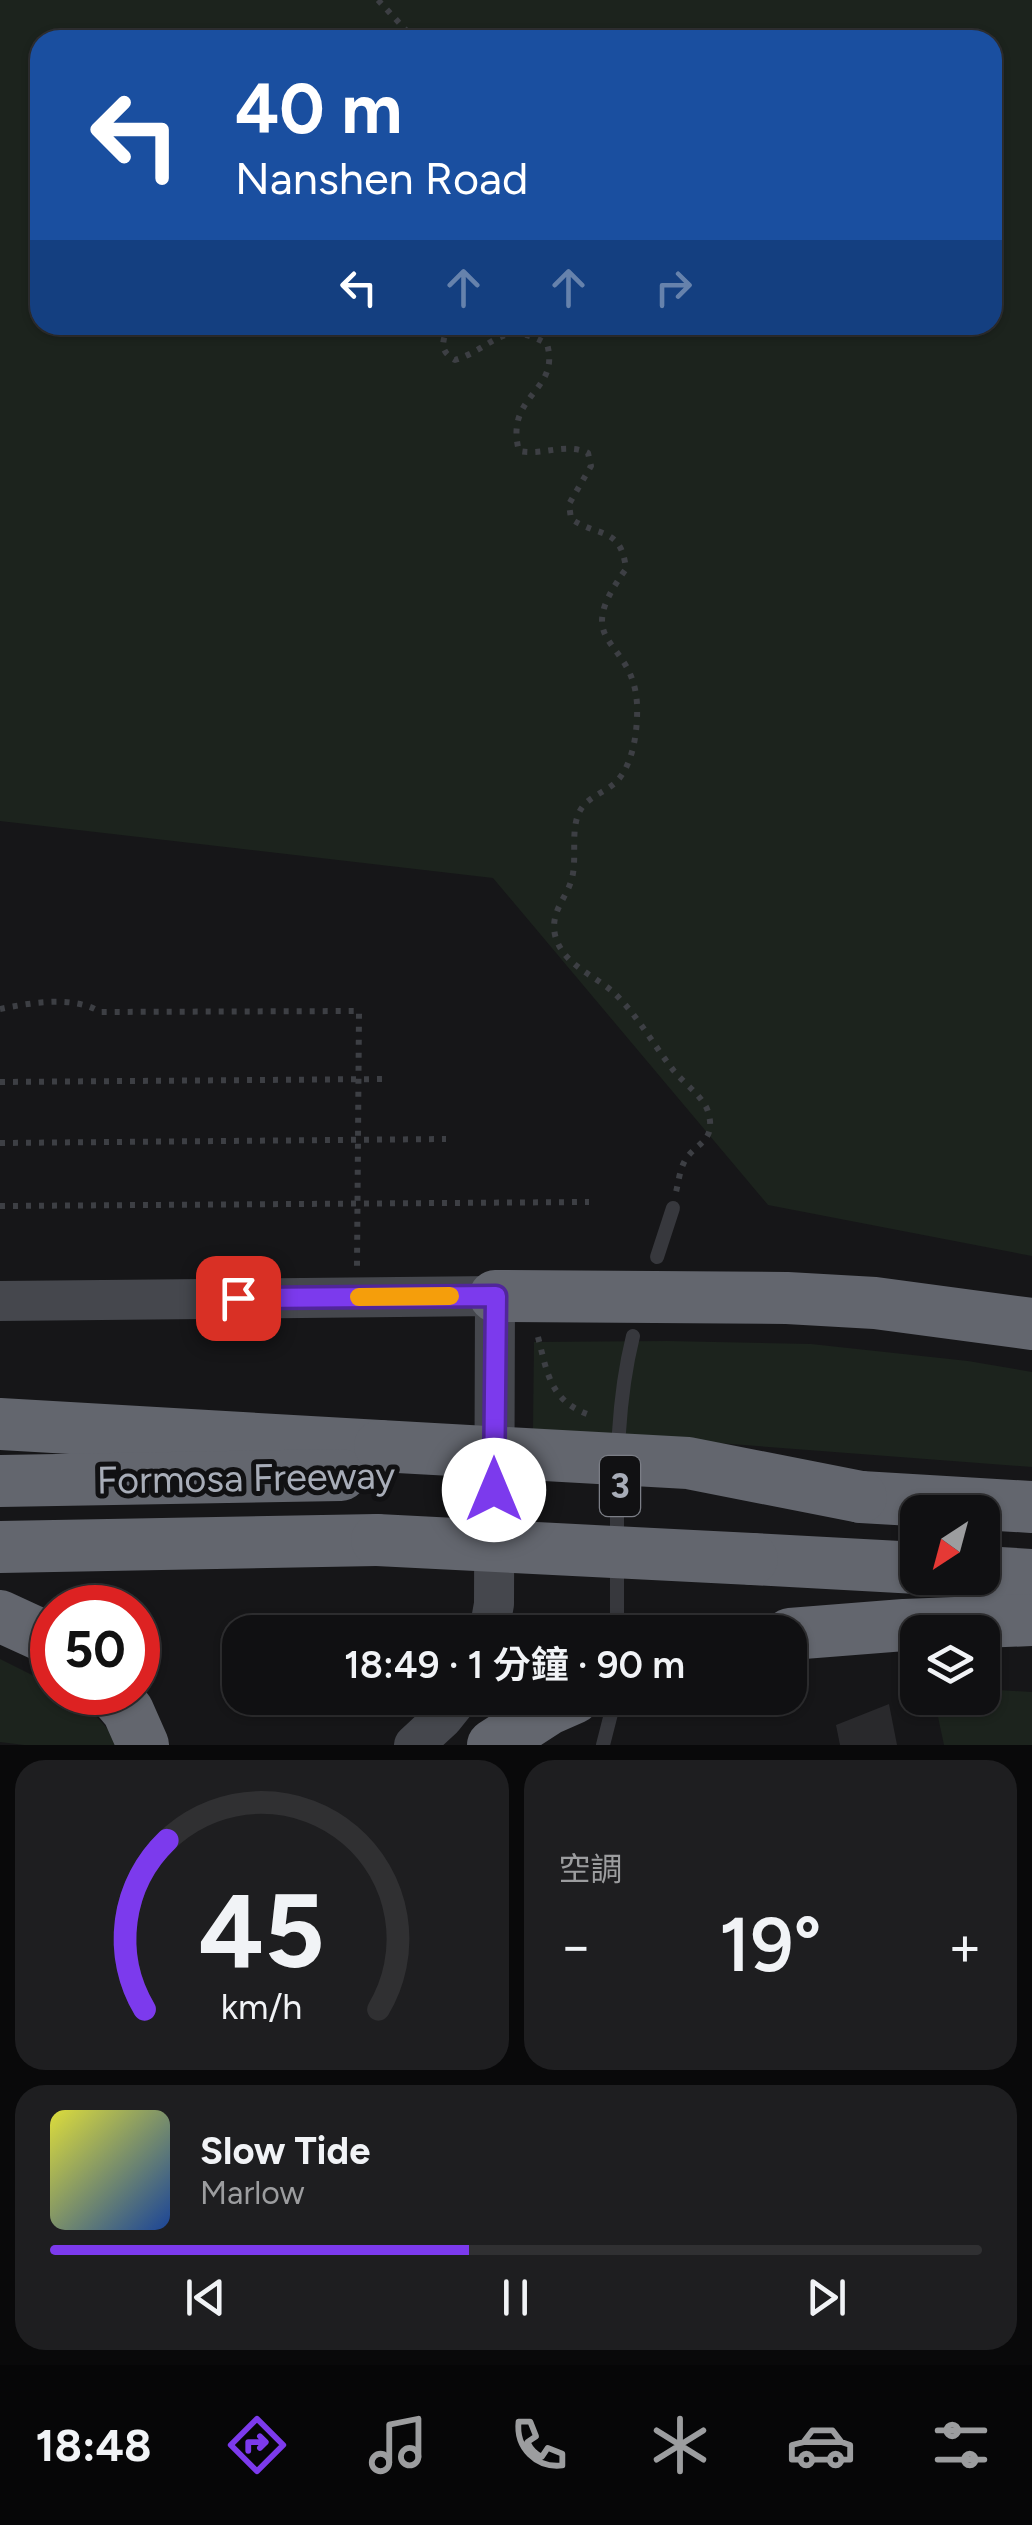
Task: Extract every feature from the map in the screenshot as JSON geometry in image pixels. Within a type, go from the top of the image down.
[{"type":"highway","points":[[496,1296],[788,1298],[876,1304],[1032,1324]]},
{"type":"highway","points":[[0,1424],[379,1460],[688,1463],[861,1497],[1032,1507]]},
{"type":"highway","name":"Formosa Freeway","points":[[0,1480],[379,1460]]},
{"type":"highway","name":"Formosa Freeway","points":[[0,1547],[377,1540],[900,1567]]},
{"type":"highway","points":[[1000,1573],[1032,1575]]},
{"type":"highway","points":[[0,1616],[30,1630]]},
{"type":"highway","points":[[807,1633],[1032,1620]]},
{"type":"highway","points":[[129,1715],[143,1745]]},
{"type":"highway","points":[[493,1745],[540,1715]]},
{"type":"main road","points":[[0,1300],[496,1296],[492,1615]]},
{"type":"main road","points":[[414,1745],[445,1715]]},
{"type":"lane","points":[[656,1257],[673,1208]]},
{"type":"lane","points":[[617,1615],[617,1425],[633,1336]]},
{"type":"lane","points":[[602,1745],[610,1715]]},
{"type":"path","points":[[378,0],[406,30]]},
{"type":"path","points":[[445,335],[441,346],[444,354],[455,360],[504,335]]},
{"type":"path","points":[[528,335],[547,344],[552,359],[543,381],[518,414],[514,431],[518,452],[532,454],[576,447],[588,453],[591,466],[570,504],[572,520],[613,536],[624,549],[626,568],[600,612],[606,639],[634,676],[637,707],[634,744],[620,780],[585,804],[574,824],[577,843],[572,881],[556,908],[555,936],[575,966],[614,993],[707,1106],[710,1126],[703,1144],[689,1154],[682,1168],[673,1208]]},
{"type":"path","points":[[0,1009],[28,1003],[89,1005],[100,1012],[359,1010],[356,1297]]},
{"type":"path","points":[[0,1082],[386,1080]]},
{"type":"path","points":[[0,1143],[446,1139]]},
{"type":"path","points":[[0,1206],[588,1202]]},
{"type":"path","points":[[496,1296],[536,1328],[550,1387],[578,1411],[617,1425]]},
{"type":"shaded area","points":[[0,0],[1032,0],[1032,1256],[768,1205],[493,878],[0,821]]},
{"type":"shaded area","points":[[534,1342],[811,1344],[1032,1372],[1032,1467],[533,1429]]},
{"type":"shaded area","points":[[0,1659],[30,1674],[30,1715],[94,1715],[121,1745],[24,1745],[0,1742]]},
{"type":"shaded area","points":[[1000,1690],[1032,1692],[1032,1745],[944,1745],[938,1715],[1000,1715]]},
{"type":"building","points":[[889,1704],[897,1745],[840,1745],[836,1725]]},
{"type":"slow traffic","points":[[359,1297],[450,1296]]},
{"type":"route","points":[[238,1298],[496,1296],[494,1490]]}]
